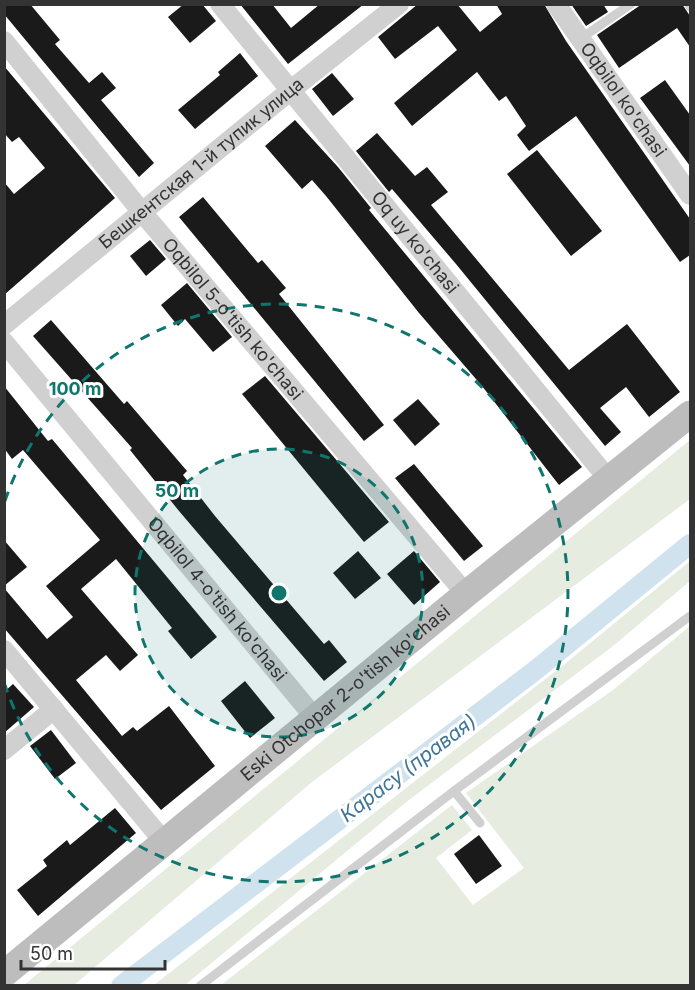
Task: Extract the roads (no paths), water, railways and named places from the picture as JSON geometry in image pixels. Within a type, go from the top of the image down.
[{"type":"street","name":"Oq uy ko'chasi","points":[[220,4],[609,480]]},
{"type":"street","name":"Бешкентская 1-й тупик улица","points":[[4,325],[141,211],[399,4]]},
{"type":"street","name":"Oqbilol ko'chasi","points":[[556,4],[690,195]]},
{"type":"street","name":"Oqbilol 5-o'tish ko'chasi","points":[[4,41],[141,211],[466,594]]},
{"type":"street","name":"Oqbilol 4-o'tish ko'chasi","points":[[4,342],[315,718]]},
{"type":"street","name":"Eski Otchopar 2-o'tish ko'chasi","points":[[4,974],[466,594],[690,414]]},
{"type":"street","points":[[4,650],[165,843]]},
{"type":"street","points":[[4,750],[54,710]]},
{"type":"lane","points":[[580,39],[632,4]]},
{"type":"lane","points":[[200,986],[454,791],[690,616]]},
{"type":"lane","points":[[454,791],[480,823]]},
{"type":"waterway","name":"Карасу (правая)","points":[[121,986],[537,669],[690,544]]}]
